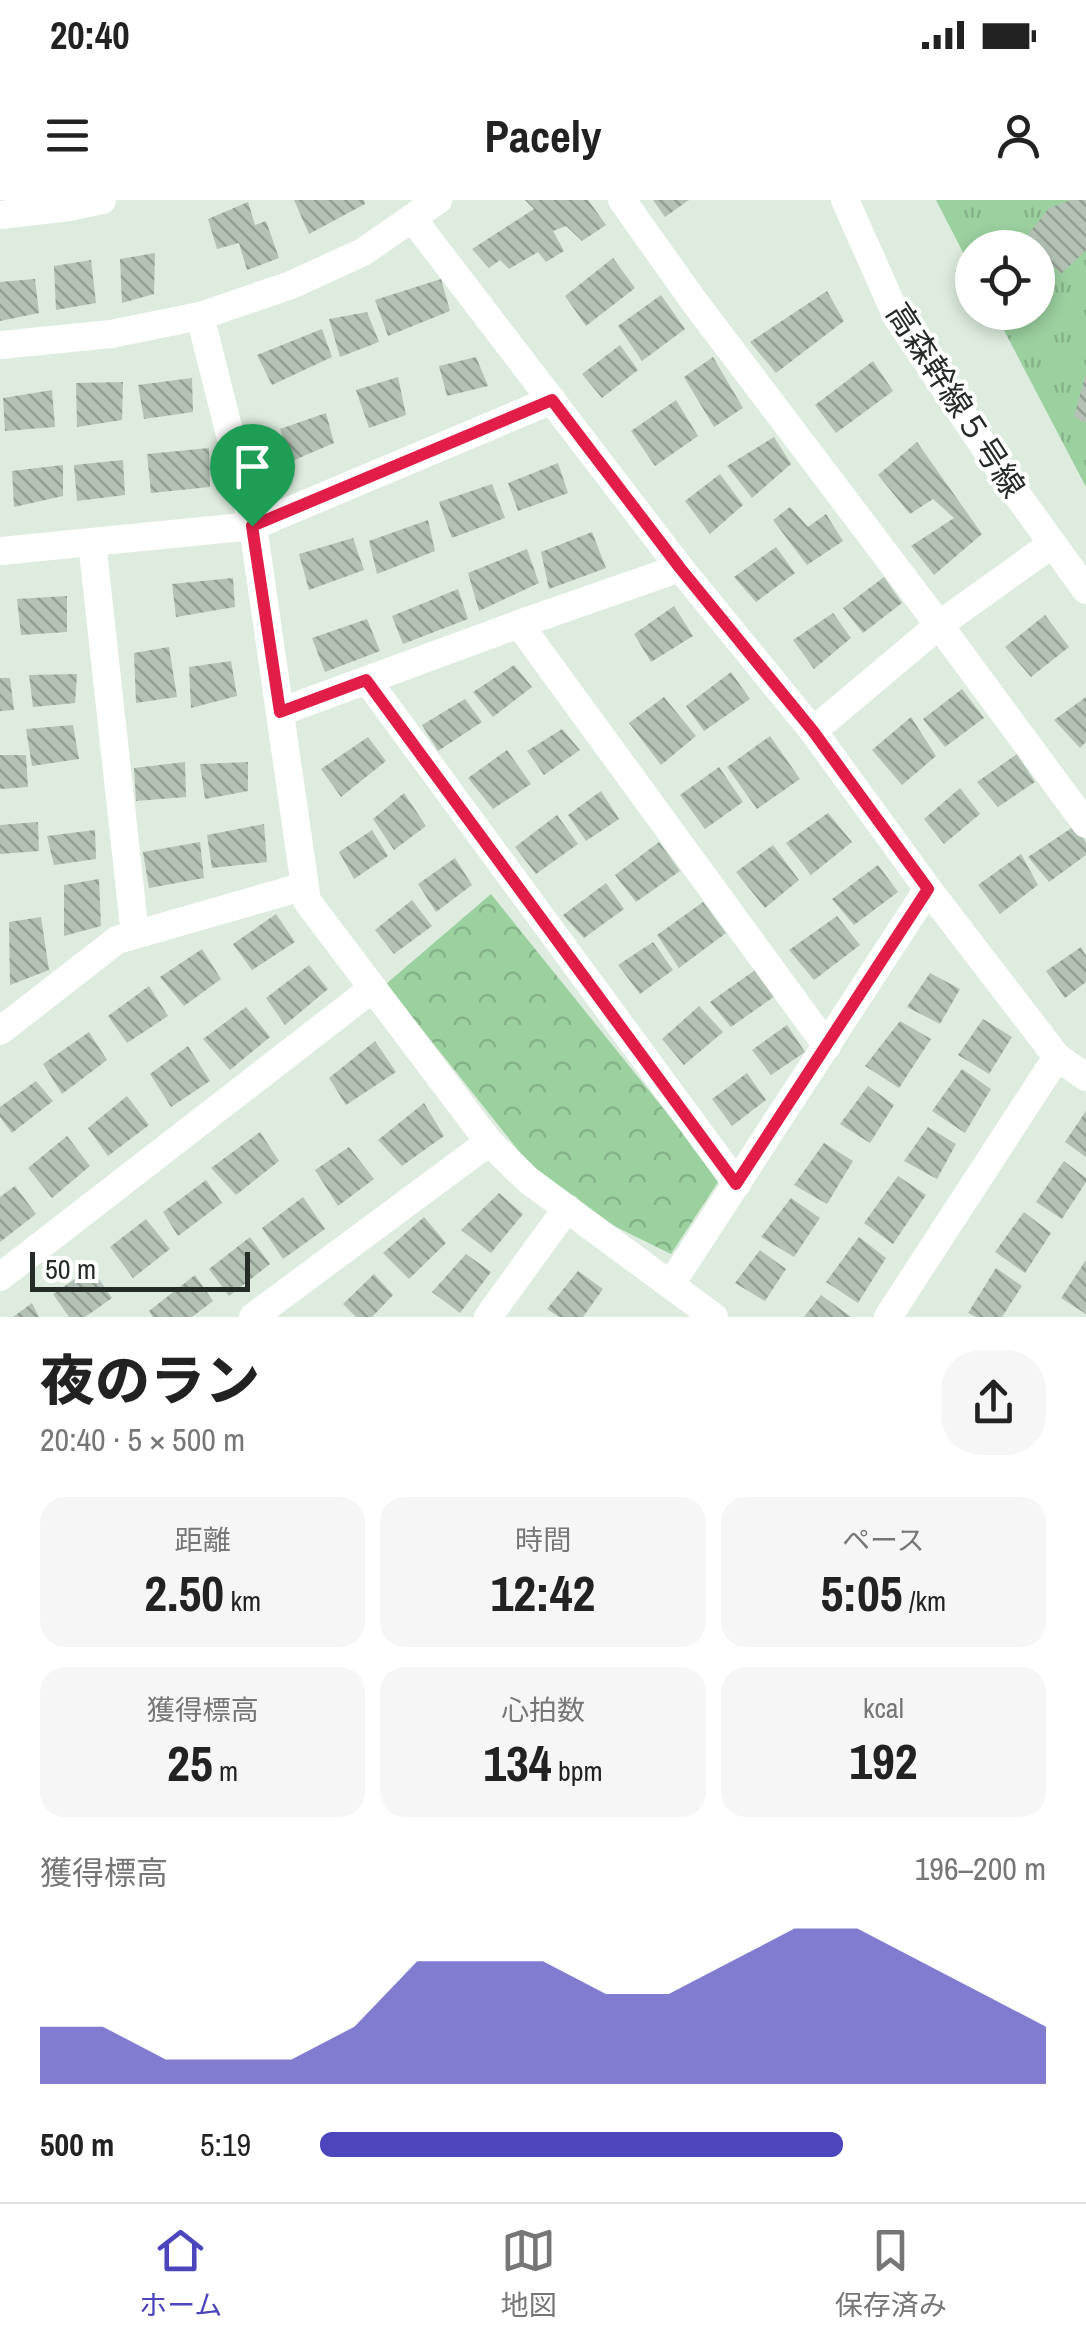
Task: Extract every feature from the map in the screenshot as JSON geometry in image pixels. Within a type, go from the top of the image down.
[{"type":"street","points":[[0,216],[102,200]]},
{"type":"street","points":[[0,345],[111,334],[200,316],[309,277],[363,252],[438,200]]},
{"type":"street","points":[[622,200],[1086,824]]},
{"type":"street","name":"高森幹線５号線","points":[[845,200],[896,317],[1086,590]]},
{"type":"street","points":[[412,218],[680,568],[813,731],[1057,1057],[1086,1077]]},
{"type":"street","points":[[200,316],[252,526],[307,900],[489,1142],[528,1180],[714,1317]]},
{"type":"street","points":[[0,551],[252,526],[552,400]]},
{"type":"street","points":[[92,542],[135,935]]},
{"type":"street","points":[[813,731],[939,625],[1052,544]]},
{"type":"street","points":[[280,712],[680,568]]},
{"type":"street","points":[[519,624],[828,1046]]},
{"type":"street","points":[[366,680],[736,1184]]},
{"type":"street","points":[[0,1030],[117,940],[305,886]]},
{"type":"street","points":[[671,1284],[928,889]]},
{"type":"street","points":[[0,1277],[373,988]]},
{"type":"street","points":[[888,1317],[1057,1057]]},
{"type":"street","points":[[253,1317],[489,1142]]},
{"type":"street","points":[[488,1317],[567,1208]]},
{"type":"green space","points":[[936,200],[1086,200],[1086,487],[1004,330],[1055,330],[1055,230],[955,230],[955,237]]},
{"type":"green space","points":[[491,894],[720,1179],[671,1254],[598,1218],[534,1170],[386,984]]},
{"type":"building","points":[[294,200],[364,200],[365,204],[309,234]]},
{"type":"building","points":[[525,200],[588,200],[606,225],[582,241],[566,226],[553,231],[564,251],[546,262],[538,252],[509,269],[500,260],[489,268],[472,249],[534,209]]},
{"type":"building","points":[[653,200],[689,200],[665,217]]},
{"type":"building","points":[[1071,200],[1086,200],[1086,250],[1061,274],[1055,268],[1055,230],[1031,230],[1049,208]]},
{"type":"building","points":[[248,202],[255,225],[266,221],[279,258],[247,270],[239,243],[217,249],[208,219]]},
{"type":"building","points":[[155,253],[154,294],[122,303],[120,259]]},
{"type":"building","points":[[613,258],[635,288],[586,326],[565,296]]},
{"type":"building","points":[[91,260],[96,303],[56,310],[54,266]]},
{"type":"building","points":[[35,279],[39,313],[0,321],[0,282]]},
{"type":"building","points":[[441,279],[450,311],[388,336],[375,300]]},
{"type":"building","points":[[827,291],[844,321],[776,373],[750,342]]},
{"type":"building","points":[[661,295],[685,329],[642,361],[618,326]]},
{"type":"building","points":[[367,312],[379,342],[340,357],[329,319]]},
{"type":"building","points":[[322,329],[332,357],[272,385],[257,355]]},
{"type":"building","points":[[620,345],[638,370],[602,398],[582,374]]},
{"type":"building","points":[[476,357],[488,386],[447,396],[439,366]]},
{"type":"building","points":[[713,357],[743,408],[714,427],[684,377]]},
{"type":"building","points":[[873,361],[893,391],[836,433],[815,405]]},
{"type":"building","points":[[1086,376],[1086,423],[1074,417]]},
{"type":"building","points":[[398,377],[406,415],[369,428],[356,390]]},
{"type":"building","points":[[192,378],[193,412],[144,419],[138,385]]},
{"type":"building","points":[[123,382],[122,420],[77,427],[76,383]]},
{"type":"building","points":[[52,390],[55,427],[5,431],[3,398]]},
{"type":"building","points":[[676,400],[698,436],[655,466],[631,431]]},
{"type":"building","points":[[326,413],[334,443],[292,461],[280,429]]},
{"type":"building","points":[[774,437],[791,464],[752,498],[727,466]]},
{"type":"building","points":[[917,442],[982,534],[934,575],[911,546],[954,518],[933,499],[910,514],[878,475]]},
{"type":"building","points":[[209,448],[210,487],[151,493],[147,454]]},
{"type":"building","points":[[123,460],[125,495],[77,501],[74,465]]},
{"type":"building","points":[[558,463],[568,493],[518,511],[508,483]]},
{"type":"building","points":[[63,465],[63,496],[14,507],[12,471]]},
{"type":"building","points":[[720,474],[743,505],[710,534],[685,501]]},
{"type":"building","points":[[492,484],[505,518],[452,538],[439,502]]},
{"type":"building","points":[[790,507],[808,527],[826,514],[843,541],[807,565],[773,520]]},
{"type":"building","points":[[428,520],[435,551],[377,574],[369,541]]},
{"type":"building","points":[[592,532],[606,568],[549,589],[541,552]]},
{"type":"building","points":[[353,538],[364,570],[309,590],[299,554]]},
{"type":"building","points":[[776,547],[795,573],[756,602],[734,577]]},
{"type":"building","points":[[527,549],[539,583],[479,611],[468,573]]},
{"type":"building","points":[[884,577],[902,603],[863,633],[843,608]]},
{"type":"building","points":[[233,578],[235,607],[176,617],[172,584]]},
{"type":"building","points":[[458,589],[468,619],[403,644],[392,616]]},
{"type":"building","points":[[67,596],[67,632],[21,635],[17,599]]},
{"type":"building","points":[[674,606],[693,636],[651,662],[634,634]]},
{"type":"building","points":[[833,613],[851,638],[814,669],[793,640]]},
{"type":"building","points":[[1045,615],[1069,647],[1031,677],[1005,647]]},
{"type":"building","points":[[367,619],[380,651],[325,672],[312,638]]},
{"type":"building","points":[[169,647],[177,697],[136,703],[134,653]]},
{"type":"building","points":[[231,661],[237,696],[191,708],[189,667]]},
{"type":"building","points":[[514,665],[532,687],[493,717],[473,692]]},
{"type":"building","points":[[731,672],[750,699],[704,731],[686,706]]},
{"type":"building","points":[[77,674],[75,703],[33,707],[29,675]]},
{"type":"building","points":[[0,678],[10,678],[14,710],[0,711]]},
{"type":"building","points":[[962,689],[984,718],[945,747],[923,719]]},
{"type":"building","points":[[664,697],[696,736],[661,765],[629,723]]},
{"type":"building","points":[[1086,697],[1086,742],[1080,748],[1054,720]]},
{"type":"building","points":[[465,699],[482,722],[438,751],[422,725]]},
{"type":"building","points":[[911,717],[936,756],[902,785],[872,750]]},
{"type":"building","points":[[73,725],[79,759],[32,766],[26,729]]},
{"type":"building","points":[[562,729],[580,750],[544,775],[527,751]]},
{"type":"building","points":[[770,736],[800,779],[757,809],[727,767]]},
{"type":"building","points":[[368,737],[386,761],[341,797],[321,769]]},
{"type":"building","points":[[507,750],[531,784],[493,809],[468,778]]},
{"type":"building","points":[[1017,754],[1035,782],[998,807],[977,782]]},
{"type":"building","points":[[0,755],[26,755],[28,787],[0,789]]},
{"type":"building","points":[[185,762],[186,797],[136,801],[134,768]]},
{"type":"building","points":[[248,762],[248,791],[205,799],[200,764]]},
{"type":"building","points":[[719,767],[743,802],[705,829],[680,795]]},
{"type":"building","points":[[960,788],[980,814],[944,844],[924,819]]},
{"type":"building","points":[[601,791],[619,819],[586,841],[568,815]]},
{"type":"building","points":[[404,793],[426,826],[394,850],[373,819]]},
{"type":"building","points":[[828,813],[852,842],[811,875],[786,843]]},
{"type":"building","points":[[557,815],[578,844],[536,874],[515,847]]},
{"type":"building","points":[[38,822],[39,851],[0,854],[0,825]]},
{"type":"building","points":[[264,824],[267,862],[212,868],[207,835]]},
{"type":"building","points":[[1076,825],[1086,843],[1086,855],[1049,882],[1028,857]]},
{"type":"building","points":[[95,830],[96,859],[54,865],[47,836]]},
{"type":"building","points":[[372,830],[388,856],[354,879],[339,852]]},
{"type":"building","points":[[200,842],[204,878],[149,888],[143,852]]},
{"type":"building","points":[[659,842],[680,871],[636,902],[615,875]]},
{"type":"building","points":[[773,845],[799,880],[765,908],[736,872]]},
{"type":"building","points":[[1021,854],[1038,885],[1000,914],[978,885]]},
{"type":"building","points":[[455,858],[472,885],[436,912],[418,884]]},
{"type":"building","points":[[878,865],[898,892],[854,925],[832,899]]},
{"type":"building","points":[[99,879],[101,926],[64,936],[64,885]]},
{"type":"building","points":[[606,883],[624,909],[584,938],[563,915]]},
{"type":"building","points":[[412,900],[432,926],[394,954],[375,930]]},
{"type":"building","points":[[703,902],[726,933],[679,968],[657,935]]},
{"type":"building","points":[[276,914],[295,942],[252,970],[233,944]]},
{"type":"building","points":[[837,916],[860,945],[814,980],[789,950]]},
{"type":"building","points":[[41,917],[49,970],[10,985],[9,922]]},
{"type":"building","points":[[653,942],[673,970],[640,994],[618,965]]},
{"type":"building","points":[[1081,947],[1086,956],[1086,982],[1065,998],[1046,971]]},
{"type":"building","points":[[202,949],[221,979],[184,1006],[160,977]]},
{"type":"building","points":[[309,965],[328,989],[285,1025],[266,998]]},
{"type":"building","points":[[755,970],[775,996],[731,1027],[710,1002]]},
{"type":"building","points":[[930,973],[960,989],[940,1024],[907,1007]]},
{"type":"building","points":[[149,986],[168,1016],[127,1043],[108,1016]]},
{"type":"building","points":[[699,1006],[723,1032],[684,1065],[662,1039]]},
{"type":"building","points":[[246,1007],[270,1037],[230,1070],[203,1039]]},
{"type":"building","points":[[983,1019],[1012,1037],[989,1074],[958,1055]]},
{"type":"building","points":[[900,1021],[931,1039],[899,1088],[865,1066]]},
{"type":"building","points":[[787,1025],[805,1052],[771,1075],[752,1050]]},
{"type":"building","points":[[89,1032],[107,1060],[62,1094],[43,1064]]},
{"type":"building","points":[[375,1041],[396,1072],[346,1105],[329,1078]]},
{"type":"building","points":[[188,1046],[210,1081],[171,1107],[150,1074]]},
{"type":"building","points":[[962,1069],[991,1089],[965,1133],[932,1111]]},
{"type":"building","points":[[747,1073],[766,1100],[732,1126],[712,1099]]},
{"type":"building","points":[[36,1081],[53,1101],[12,1133],[0,1117],[0,1107]]},
{"type":"building","points":[[868,1086],[894,1105],[870,1143],[840,1124]]},
{"type":"building","points":[[127,1096],[149,1125],[108,1156],[88,1128]]},
{"type":"building","points":[[424,1103],[444,1136],[402,1166],[378,1140]]},
{"type":"building","points":[[1086,1111],[1086,1157],[1065,1142]]},
{"type":"building","points":[[928,1127],[956,1144],[937,1179],[904,1161]]},
{"type":"building","points":[[260,1132],[279,1161],[236,1195],[211,1168]]},
{"type":"building","points":[[67,1136],[90,1166],[52,1198],[28,1168]]},
{"type":"building","points":[[824,1143],[853,1161],[827,1204],[794,1185]]},
{"type":"building","points":[[349,1147],[374,1179],[338,1206],[315,1170]]},
{"type":"building","points":[[1064,1161],[1086,1182],[1062,1219],[1036,1202]]},
{"type":"building","points":[[898,1176],[926,1195],[893,1244],[864,1223]]},
{"type":"building","points":[[206,1180],[222,1203],[178,1236],[163,1212]]},
{"type":"building","points":[[15,1186],[36,1214],[0,1242],[0,1197]]},
{"type":"building","points":[[499,1193],[523,1214],[491,1253],[461,1230]]},
{"type":"building","points":[[303,1197],[325,1229],[283,1259],[262,1228]]},
{"type":"building","points":[[791,1198],[820,1218],[794,1257],[761,1237]]},
{"type":"building","points":[[1024,1212],[1051,1233],[1025,1273],[995,1252]]},
{"type":"building","points":[[424,1217],[446,1243],[409,1279],[383,1253]]},
{"type":"building","points":[[146,1219],[170,1249],[133,1278],[110,1247]]},
{"type":"building","points":[[250,1237],[270,1264],[229,1296],[209,1269]]},
{"type":"building","points":[[859,1237],[886,1258],[858,1303],[826,1282]]},
{"type":"building","points":[[760,1250],[786,1269],[765,1301],[735,1283]]},
{"type":"building","points":[[466,1254],[491,1272],[460,1313],[432,1292]]},
{"type":"building","points":[[1086,1260],[1086,1314],[1061,1298]]},
{"type":"building","points":[[91,1268],[112,1298],[85,1317],[69,1317],[53,1294]]},
{"type":"building","points":[[996,1268],[1022,1286],[1002,1317],[976,1317],[968,1313]]},
{"type":"building","points":[[578,1271],[603,1289],[583,1317],[559,1317],[547,1309]]},
{"type":"building","points":[[374,1274],[393,1295],[372,1317],[356,1317],[343,1304]]},
{"type":"building","points":[[195,1275],[213,1301],[192,1317],[153,1317],[149,1311]]},
{"type":"building","points":[[821,1295],[851,1317],[804,1317]]},
{"type":"building","points":[[32,1303],[39,1317],[13,1317]]},
{"type":"route","points":[[552,400],[680,568],[813,731],[928,889],[736,1184],[366,680],[280,712],[252,526],[552,400]]}]
